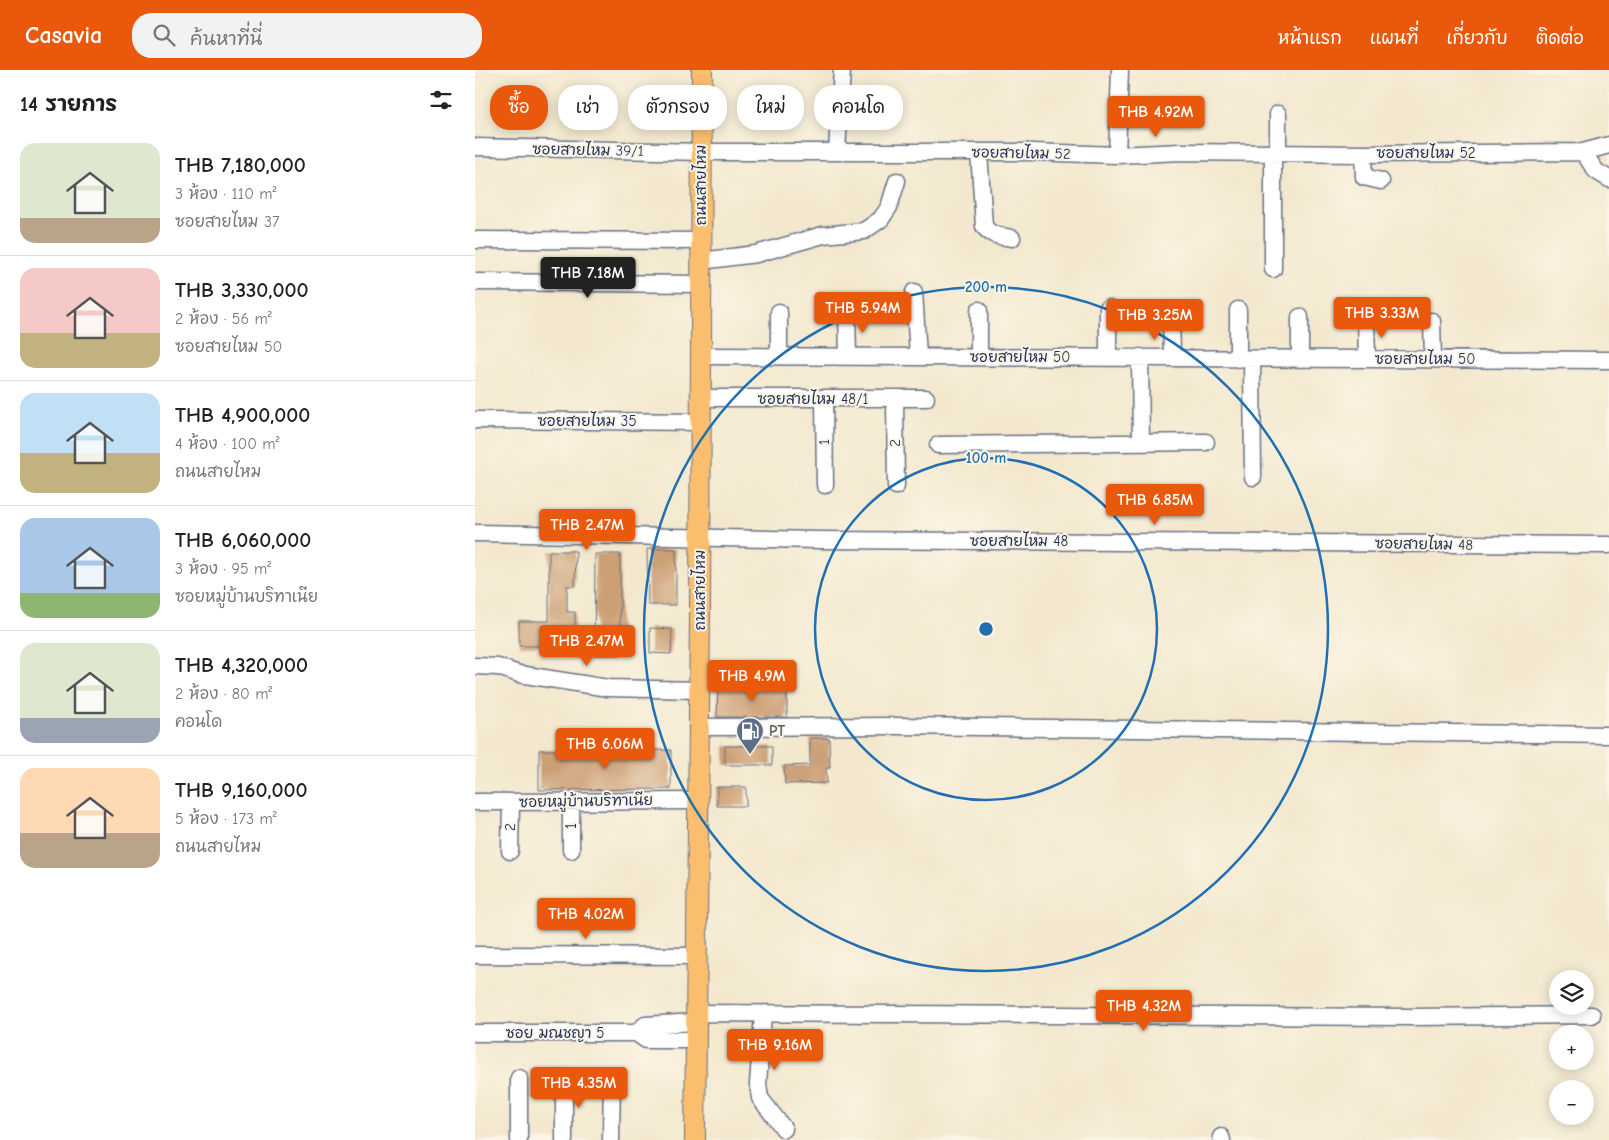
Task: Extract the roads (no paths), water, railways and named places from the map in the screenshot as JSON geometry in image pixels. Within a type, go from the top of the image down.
[{"type":"main road","name":"ถนนสายไหม","points":[[695,1140],[702,70]]},
{"type":"street","points":[[837,151],[842,70]]},
{"type":"street","points":[[1117,155],[1120,70]]},
{"type":"street","points":[[1273,269],[1278,114]]},
{"type":"street","name":"ซอยสายไหม 52","points":[[701,152],[979,152],[1117,155],[1181,152],[1363,154],[1583,152],[1609,145]]},
{"type":"street","name":"ซอยสายไหม 39/1","points":[[475,147],[701,152]]},
{"type":"street","points":[[979,152],[984,226],[987,232],[1012,238]]},
{"type":"street","points":[[1583,152],[1596,171],[1609,179]]},
{"type":"street","points":[[1363,154],[1365,177],[1381,181]]},
{"type":"street","points":[[701,261],[756,254],[823,235],[864,230],[881,219],[889,207],[897,181]]},
{"type":"street","points":[[475,240],[701,241]]},
{"type":"street","points":[[475,282],[701,284]]},
{"type":"street","points":[[914,292],[918,356]]},
{"type":"street","points":[[1108,308],[1108,357]]},
{"type":"street","points":[[979,310],[979,357]]},
{"type":"street","points":[[1238,310],[1245,359],[1253,477]]},
{"type":"street","points":[[779,312],[779,356]]},
{"type":"street","points":[[847,312],[848,357]]},
{"type":"street","points":[[1171,312],[1172,357]]},
{"type":"street","points":[[1300,359],[1301,317]]},
{"type":"street","points":[[1366,319],[1367,359]]},
{"type":"street","points":[[1432,321],[1433,360]]},
{"type":"street","name":"ซอยสายไหม 50","points":[[701,356],[1609,360]]},
{"type":"street","points":[[1140,357],[1141,443]]},
{"type":"street","name":"ซอยสายไหม 48/1","points":[[700,398],[925,398]]},
{"type":"street","name":"1","points":[[824,399],[825,485]]},
{"type":"street","name":"2","points":[[895,399],[896,486]]},
{"type":"street","name":"ซอยสายไหม 35","points":[[475,420],[700,422]]},
{"type":"street","points":[[938,445],[1206,442]]},
{"type":"street","name":"ซอยสายไหม 48","points":[[475,533],[700,538],[1609,545]]},
{"type":"street","points":[[475,666],[498,667],[519,674],[608,688],[699,690]]},
{"type":"street","points":[[698,727],[897,726],[1609,735]]},
{"type":"street","name":"ซอยหมู่บ้านบริทาเนีย","points":[[475,802],[698,801]]},
{"type":"street","name":"2","points":[[510,851],[511,802]]},
{"type":"street","name":"1","points":[[571,802],[571,850]]},
{"type":"street","points":[[475,955],[696,956]]},
{"type":"street","points":[[763,1014],[758,1084],[760,1098],[784,1129]]},
{"type":"street","name":"ซอย มณชญา 5","points":[[475,1032],[636,1032],[646,1040],[696,1025],[763,1014],[1363,1017],[1593,1015]]},
{"type":"street","points":[[519,1078],[519,1140]]},
{"type":"street","points":[[563,1078],[564,1140]]},
{"type":"street","points":[[611,1140],[612,1078]]},
{"type":"place","name":"PT","points":[[750,755]]}]
